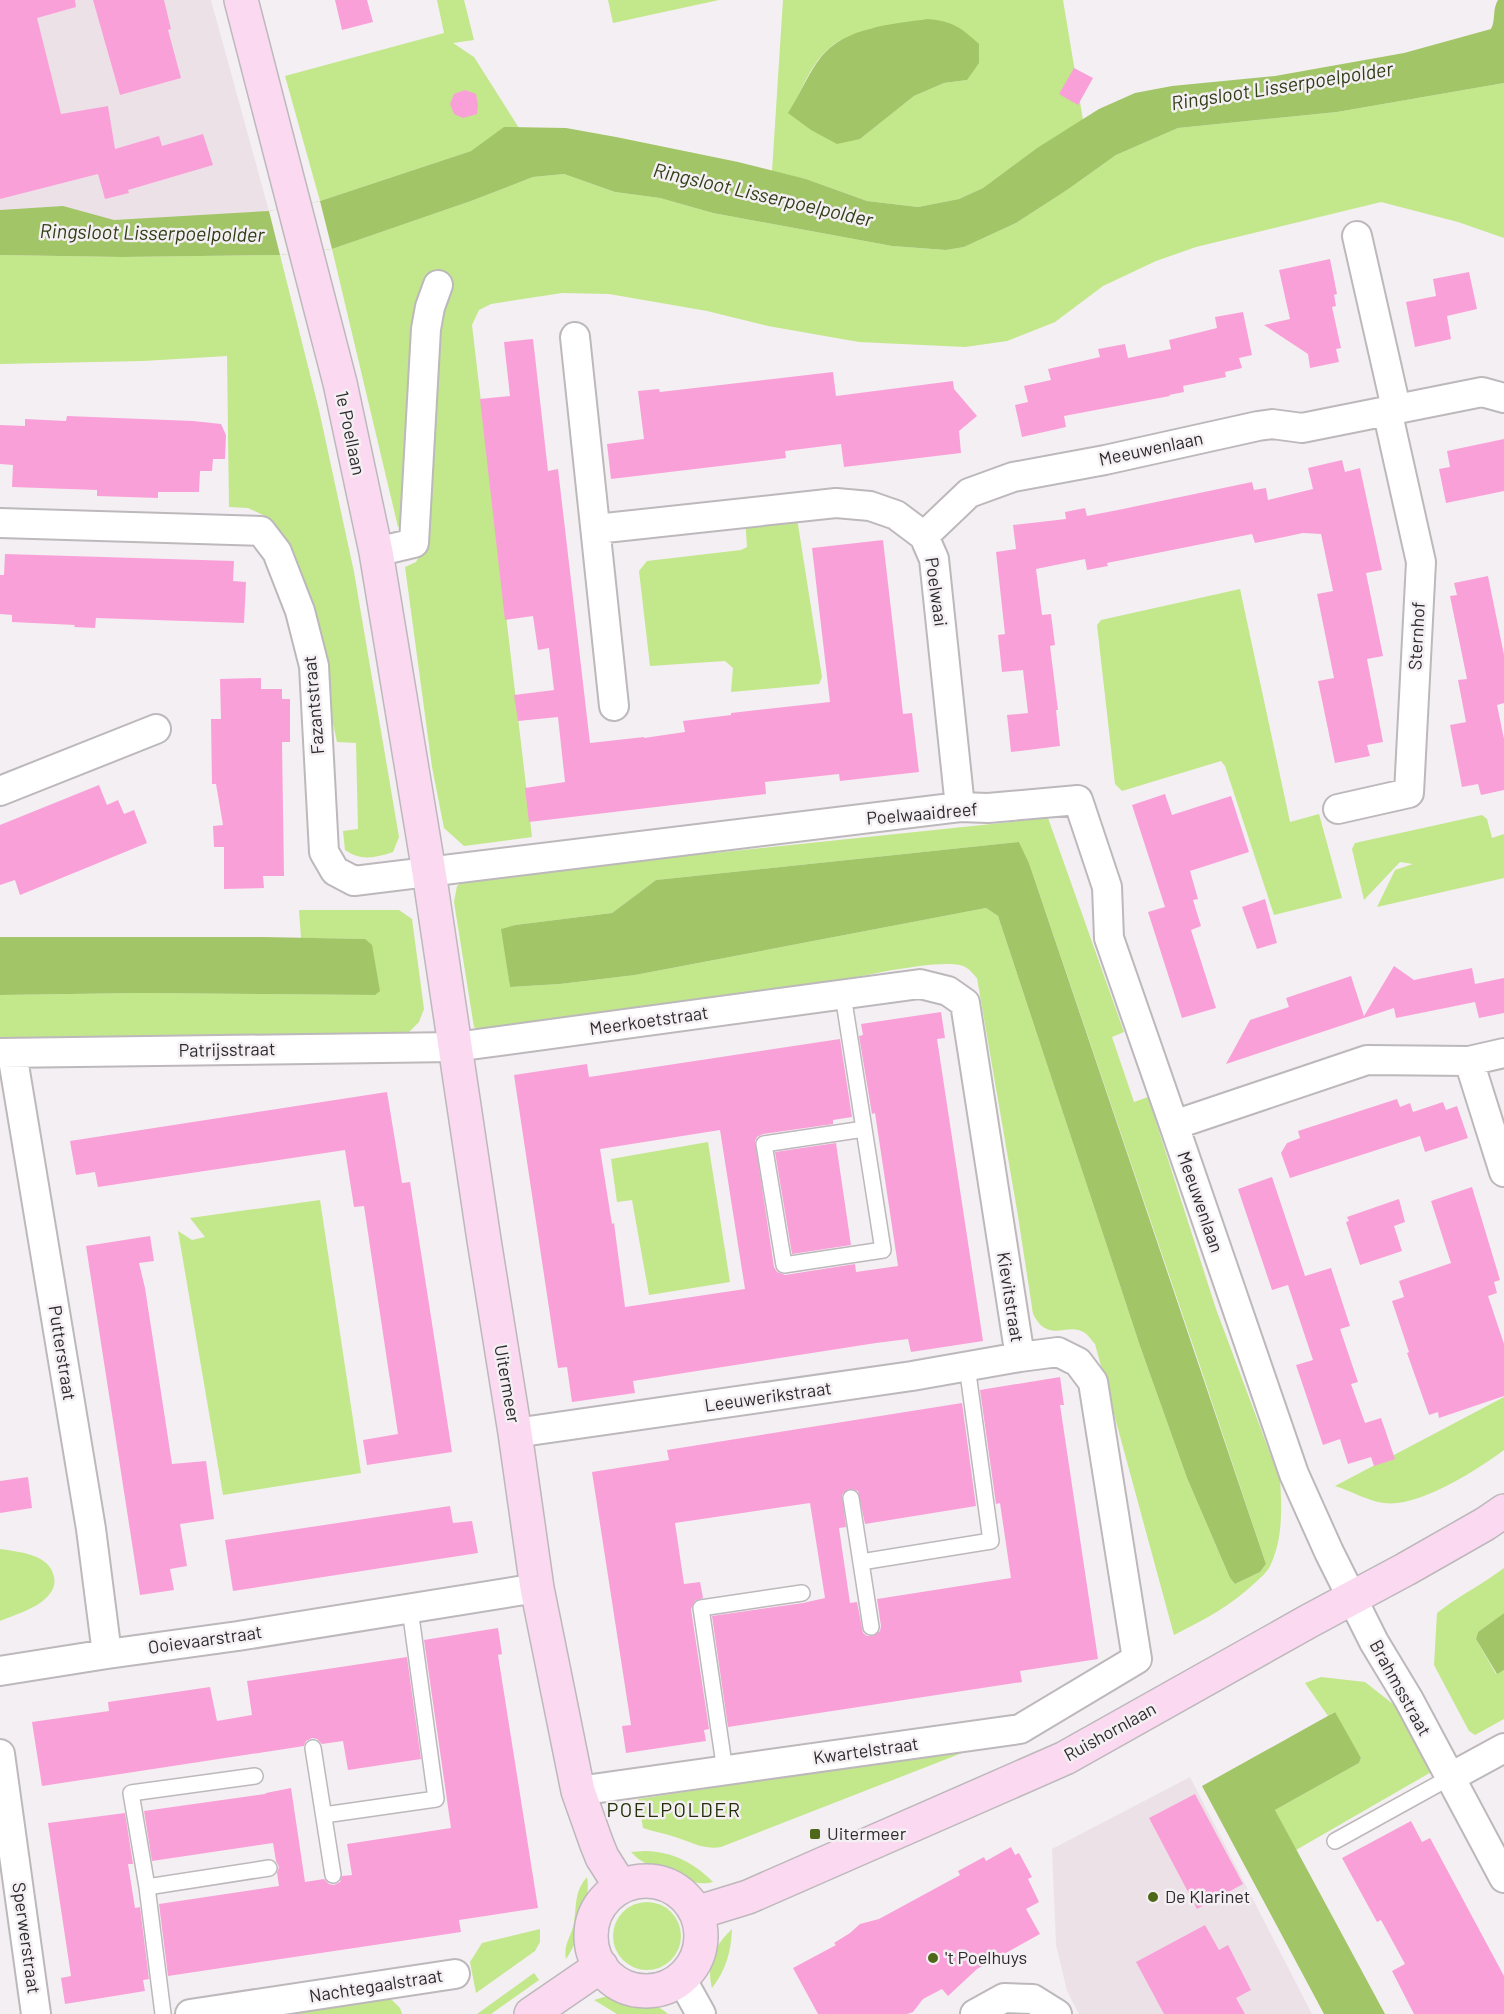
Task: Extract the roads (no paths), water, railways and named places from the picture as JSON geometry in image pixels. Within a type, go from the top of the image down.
[{"type":"street","name":"1e Poellaan","points":[[241,0],[339,383],[376,552],[429,872]]},
{"type":"street","points":[[1357,236],[1391,409]]},
{"type":"street","points":[[376,552],[414,543],[426,329],[430,307],[438,285]]},
{"type":"street","points":[[575,337],[614,706]]},
{"type":"street","name":"Meeuwenlaan","points":[[924,536],[969,493],[1013,477],[1272,424],[1302,428],[1482,392],[1504,398]]},
{"type":"street","name":"Sternhof","points":[[1338,809],[1409,793],[1421,562],[1391,409]]},
{"type":"street","name":"Poelwaai","points":[[596,529],[836,502],[870,506],[896,515],[924,536],[934,559],[960,807]]},
{"type":"street","name":"Fazantstraat","points":[[0,523],[261,531],[277,552],[281,562],[300,612],[314,666],[324,852],[335,871],[354,881],[429,872]]},
{"type":"street","points":[[0,792],[156,729]]},
{"type":"street","name":"Poelwaaidreef","points":[[429,872],[960,807],[988,808],[1078,800],[1107,887],[1109,938],[1174,1125]]},
{"type":"street","name":"Uitermeer","points":[[429,872],[537,1588],[578,1791],[602,1857],[621,1887]]},
{"type":"street","name":"Meerkoetstraat","points":[[454,1047],[920,984],[948,991]]},
{"type":"street","name":"Kievitstraat","points":[[948,991],[965,1002],[1020,1357],[1058,1352],[1078,1362],[1093,1382],[1137,1659]]},
{"type":"street","name":"Patrijsstraat","points":[[6,1053],[454,1047]]},
{"type":"street","name":"Putterstraat","points":[[6,1053],[91,1529],[107,1654]]},
{"type":"street","points":[[1174,1125],[1367,1060],[1468,1061],[1504,1053]]},
{"type":"street","points":[[1468,1061],[1504,1172]]},
{"type":"street","name":"Meeuwenlaan","points":[[1174,1125],[1294,1474],[1352,1598]]},
{"type":"street","name":"Leeuwerikstraat","points":[[515,1433],[1020,1357]]},
{"type":"street","name":"Ruishornlaan","points":[[696,1913],[748,1897],[1065,1758],[1406,1569],[1504,1511]]},
{"type":"street","name":"Ooievaarstraat","points":[[0,1671],[537,1588]]},
{"type":"street","name":"Brahmsstraat","points":[[1352,1598],[1504,1878]]},
{"type":"street","name":"Kwartelstraat","points":[[578,1791],[1020,1729],[1137,1659]]},
{"type":"street","points":[[1449,1778],[1504,1748]]},
{"type":"street","name":"Sperwerstraat","points":[[0,1754],[36,2014]]},
{"type":"street","points":[[643,1881],[665,1884],[683,1895],[696,1913],[701,1934],[700,1948],[695,1962],[681,1978],[665,1988],[638,1990],[613,1980],[600,1966],[591,1940],[593,1922],[596,1913],[607,1898],[621,1887],[643,1881]]},
{"type":"street","points":[[531,2014],[600,1966]]},
{"type":"street","name":"Nachtegaalstraat","points":[[190,2014],[454,1974]]},
{"type":"street","points":[[681,1978],[701,2014]]},
{"type":"street","points":[[975,2014],[1004,1998],[1033,1999],[1058,2014]]},
{"type":"lane","points":[[843,994],[883,1250],[784,1265],[764,1144],[864,1129]]},
{"type":"lane","points":[[861,1562],[991,1541],[967,1366]]},
{"type":"lane","points":[[851,1498],[870,1628]]},
{"type":"lane","points":[[725,1771],[701,1608],[802,1593]]},
{"type":"lane","points":[[324,1815],[435,1799],[410,1609]]},
{"type":"lane","points":[[313,1748],[333,1875]]},
{"type":"lane","points":[[163,2014],[147,1887],[131,1794],[255,1776]]},
{"type":"lane","points":[[1335,1841],[1449,1778]]},
{"type":"lane","points":[[147,1887],[269,1868]]},
{"type":"water","name":"Ringsloot Lisserpoelpolder","points":[[1498,0],[1504,0],[1504,83],[1337,112],[1178,128],[1116,155],[1016,223],[964,247],[946,250],[892,246],[713,213],[660,198],[615,192],[564,174],[533,177],[332,249],[280,255],[122,257],[0,255],[0,210],[63,206],[114,220],[269,211],[320,201],[471,151],[504,127],[566,128],[616,137],[738,162],[806,179],[867,201],[918,207],[959,199],[983,188],[1037,148],[1099,109],[1135,93],[1172,86],[1275,76],[1404,53],[1491,29]]},
{"type":"water","points":[[928,19],[956,26],[979,44],[979,63],[967,80],[944,83],[914,96],[860,139],[837,144],[811,130],[788,113],[816,64],[831,47],[856,33]]},
{"type":"water","points":[[1019,842],[1029,863],[1266,1564],[1260,1572],[1235,1584],[1230,1578],[1187,1478],[1140,1346],[998,916],[986,908],[635,975],[510,987],[501,929],[515,925],[612,913],[656,880]]},
{"type":"water","points":[[0,937],[365,939],[372,945],[380,991],[375,995],[140,993],[0,995]]},
{"type":"water","points":[[1504,1613],[1504,1670],[1497,1674],[1476,1639],[1478,1632]]},
{"type":"water","points":[[1335,1712],[1361,1758],[1359,1763],[1275,1810],[1385,2014],[1324,2014],[1202,1786]]},
{"type":"place","name":"Uitermeer","points":[[815,1834]]},
{"type":"place","name":"De Klarinet","points":[[1153,1897]]},
{"type":"place","name":"'t Poelhuys","points":[[933,1958]]},
{"type":"district","name":"POELPOLDER","points":[[674,1810]]}]
